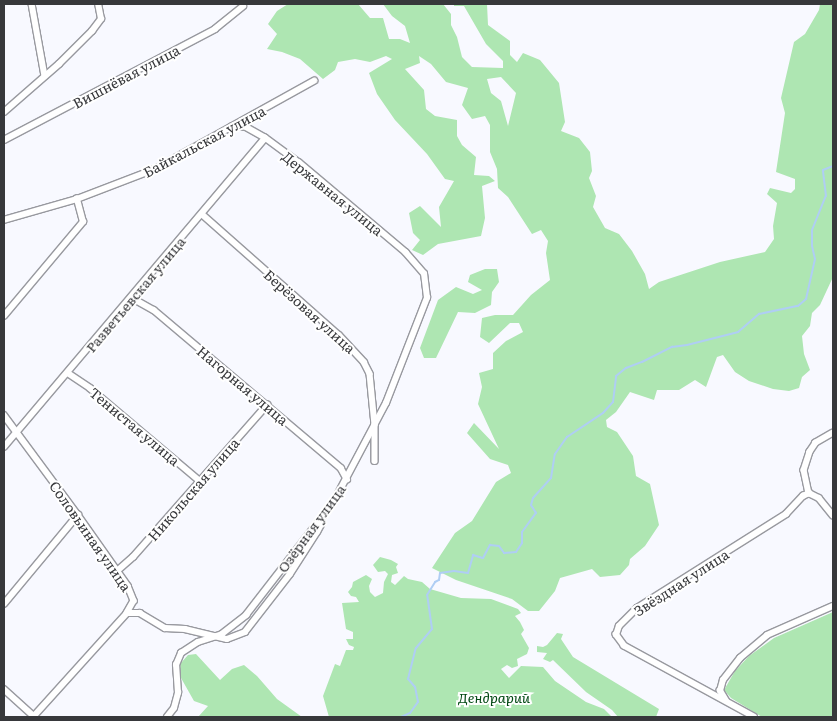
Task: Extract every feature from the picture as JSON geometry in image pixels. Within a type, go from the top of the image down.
[{"type":"street","points":[[32,4],[45,76]]},
{"type":"street","points":[[4,112],[45,76],[101,19],[98,4]]},
{"type":"street","name":"Вишнёвая улица","points":[[4,140],[215,29],[244,6]]},
{"type":"street","name":"Байкальская улица","points":[[4,220],[77,199],[155,169],[314,82]]},
{"type":"street","name":"Державная улица","points":[[232,127],[245,127],[265,138],[299,163],[406,253],[424,274]]},
{"type":"street","name":"Разветьевская улица","points":[[4,447],[132,298],[265,138]]},
{"type":"street","points":[[4,316],[83,222],[77,199]]},
{"type":"street","name":"Берёзовая улица","points":[[202,214],[339,335],[364,362],[370,374],[375,425],[375,461]]},
{"type":"street","name":"Озёрная улица","points":[[167,717],[174,708],[178,693],[177,658],[198,642],[222,634],[246,615],[322,517],[347,479],[386,404],[427,298],[424,274]]},
{"type":"street","name":"Нагорная улица","points":[[132,298],[154,310],[267,405],[341,468],[347,479]]},
{"type":"street","name":"Тенистая улица","points":[[68,373],[90,388],[200,481]]},
{"type":"street","name":"Никольская улица","points":[[117,571],[133,557],[267,405]]},
{"type":"street","name":"Соловьиная улица","points":[[4,415],[78,515],[133,596],[133,606],[126,613]]},
{"type":"street","points":[[833,433],[816,443],[810,452],[804,470],[809,493],[819,498],[833,512]]},
{"type":"street","name":"Звёздная улица","points":[[754,717],[624,646],[616,635],[619,626],[637,608],[786,514],[802,496],[809,493]]},
{"type":"street","points":[[4,604],[78,515]]},
{"type":"street","name":"Соловьиная улица","points":[[126,613],[140,613],[165,628],[185,629],[226,639],[235,638],[250,627],[290,574],[317,532],[322,523],[322,517]]},
{"type":"street","points":[[726,701],[720,691],[724,680],[740,658],[768,635],[833,606]]},
{"type":"street","points":[[4,689],[34,717],[126,613]]},
{"type":"green space","points":[[288,4],[358,4],[370,18],[383,18],[389,39],[400,39],[410,43],[405,26],[392,16],[383,4],[443,4],[451,14],[451,25],[457,37],[462,57],[472,67],[503,68],[503,61],[486,44],[464,6],[454,6],[454,4],[487,4],[488,25],[510,41],[510,55],[517,62],[523,53],[540,60],[559,83],[565,122],[561,131],[579,138],[590,152],[592,171],[589,178],[596,196],[593,207],[605,228],[619,234],[632,251],[645,274],[649,289],[659,282],[720,262],[765,252],[774,239],[773,226],[777,203],[767,194],[770,188],[791,193],[795,189],[795,179],[776,172],[785,113],[781,98],[794,42],[805,34],[819,10],[820,4],[833,4],[833,277],[820,305],[812,313],[810,326],[802,336],[804,354],[810,370],[802,377],[799,388],[789,391],[773,389],[749,381],[735,372],[723,355],[717,357],[706,387],[695,380],[679,390],[657,390],[654,400],[630,392],[616,412],[606,420],[607,427],[617,432],[633,456],[636,476],[650,484],[659,525],[645,546],[630,559],[629,565],[620,575],[600,577],[592,569],[560,578],[555,591],[539,611],[528,611],[512,599],[456,580],[432,568],[455,533],[472,521],[496,482],[511,473],[508,465],[490,459],[467,433],[474,423],[499,449],[478,404],[482,387],[479,373],[493,369],[493,353],[506,341],[523,332],[519,323],[510,323],[489,343],[480,337],[482,318],[495,315],[513,315],[531,295],[550,280],[546,253],[548,241],[541,230],[532,234],[508,197],[498,188],[497,169],[490,152],[490,125],[485,116],[472,119],[462,105],[468,88],[446,82],[431,64],[419,56],[420,63],[405,69],[424,90],[426,109],[435,116],[457,120],[457,136],[462,145],[476,157],[474,175],[489,176],[495,181],[482,186],[485,218],[481,236],[438,244],[423,255],[412,250],[420,240],[413,233],[409,213],[420,206],[441,227],[439,207],[454,181],[445,179],[427,154],[395,120],[377,94],[369,73],[392,59],[386,56],[370,62],[355,59],[338,62],[335,70],[323,79],[300,59],[267,49],[277,34],[268,24],[277,11]],"holes":[[[501,77],[516,93],[508,126],[501,101],[491,93],[487,79]]]},
{"type":"green space","points":[[485,269],[497,269],[499,282],[492,292],[491,305],[475,313],[458,312],[436,358],[424,358],[420,348],[438,300],[456,287],[473,294],[482,290],[468,282],[470,275]]},
{"type":"green space","name":"Дендрарий","points":[[380,557],[398,564],[396,567],[398,573],[392,575],[391,582],[395,585],[404,576],[408,579],[422,582],[430,589],[461,598],[491,599],[518,609],[521,613],[515,616],[524,630],[521,634],[529,648],[527,654],[517,659],[518,666],[512,668],[507,665],[501,669],[509,678],[521,666],[543,667],[555,681],[586,702],[604,709],[612,717],[329,717],[323,696],[335,664],[340,666],[346,650],[353,650],[354,647],[349,645],[346,639],[353,639],[353,632],[346,629],[342,603],[359,602],[356,597],[351,596],[348,592],[353,582],[366,575],[372,579],[369,586],[370,592],[375,597],[383,593],[384,582],[388,574],[385,571],[378,572],[373,565]]},
{"type":"green space","points":[[833,612],[833,717],[762,717],[731,698],[724,690],[735,671],[749,656],[774,638]]},
{"type":"green space","points":[[557,633],[563,634],[561,639],[573,657],[659,709],[656,717],[618,717],[612,710],[586,692],[553,660],[550,662],[543,659],[547,653],[537,652],[537,646],[543,647],[547,645]]},
{"type":"green space","points":[[196,654],[220,680],[232,669],[244,665],[257,676],[277,699],[302,717],[198,717],[208,706],[194,701],[181,678],[180,664],[188,655]]},
{"type":"waterway","points":[[401,717],[410,713],[418,702],[415,687],[408,679],[416,648],[432,629],[427,595],[435,582],[439,580],[440,573],[454,571],[468,573],[473,555],[483,558],[490,545],[499,546],[504,553],[516,552],[522,543],[522,532],[536,513],[531,505],[533,498],[551,478],[555,454],[567,437],[603,413],[613,402],[616,376],[626,368],[672,347],[738,332],[759,314],[798,306],[806,299],[815,259],[812,246],[812,230],[826,196],[823,170],[833,166]]}]
